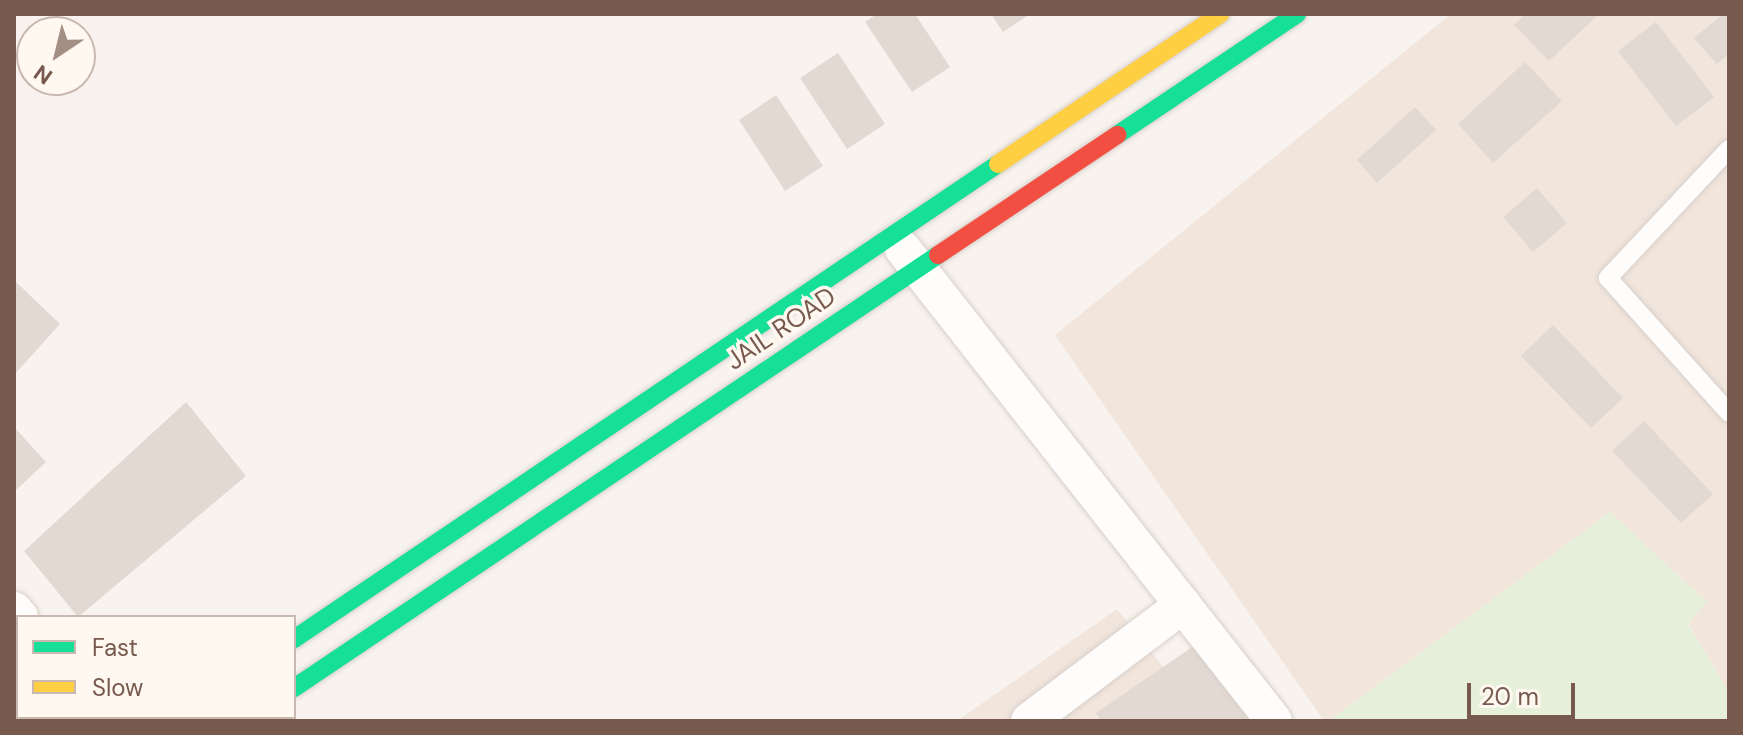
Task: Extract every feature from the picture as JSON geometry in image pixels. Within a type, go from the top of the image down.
[{"type":"main road","name":"JAIL ROAD","points":[[296,638],[1220,14]]},
{"type":"main road","name":"JAIL ROAD","points":[[296,687],[1297,14]]},
{"type":"street","points":[[892,236],[1274,721]]},
{"type":"street","points":[[1029,721],[1183,605]]},
{"type":"lane","points":[[1729,149],[1608,278],[1729,413]]},
{"type":"shaded area","points":[[1451,14],[1729,14],[1729,693],[1688,623],[1707,602],[1610,512],[1329,721],[1324,721],[1055,335]]},
{"type":"shaded area","points":[[1117,609],[1206,721],[957,721]]},
{"type":"green space","points":[[1610,512],[1707,602],[1688,624],[1729,693],[1729,721],[1329,721]]},
{"type":"building","points":[[877,14],[915,14],[950,67],[912,92],[865,22]]},
{"type":"building","points":[[991,14],[1030,14],[1003,32]]},
{"type":"building","points":[[1526,14],[1599,14],[1549,61],[1514,25]]},
{"type":"building","points":[[1723,14],[1729,14],[1729,54],[1717,64],[1694,38]]},
{"type":"building","points":[[1656,22],[1714,97],[1676,126],[1618,51]]},
{"type":"building","points":[[838,53],[885,124],[847,149],[800,78]]},
{"type":"building","points":[[1525,62],[1562,101],[1493,163],[1458,124]]},
{"type":"building","points":[[776,95],[823,166],[785,191],[739,120]]},
{"type":"building","points":[[1415,107],[1436,130],[1377,183],[1357,160]]},
{"type":"building","points":[[1537,188],[1567,223],[1533,252],[1503,217]]},
{"type":"building","points":[[14,280],[60,324],[14,375]]},
{"type":"building","points":[[1553,325],[1623,398],[1591,428],[1521,356]]},
{"type":"building","points":[[186,402],[246,476],[80,615],[76,615],[24,551]]},
{"type":"building","points":[[1644,421],[1713,494],[1681,523],[1612,451]]},
{"type":"building","points":[[14,427],[46,462],[14,492]]},
{"type":"building","points":[[1198,643],[1253,721],[1101,721],[1096,713]]},
{"type":"traffic: fast","points":[[1117,135],[1297,14]]},
{"type":"traffic: fast","points":[[296,638],[998,164]]},
{"type":"traffic: fast","points":[[296,687],[938,255]]},
{"type":"traffic: slow","points":[[998,164],[1220,14]]},
{"type":"traffic: jam","points":[[938,255],[1117,135]]}]
